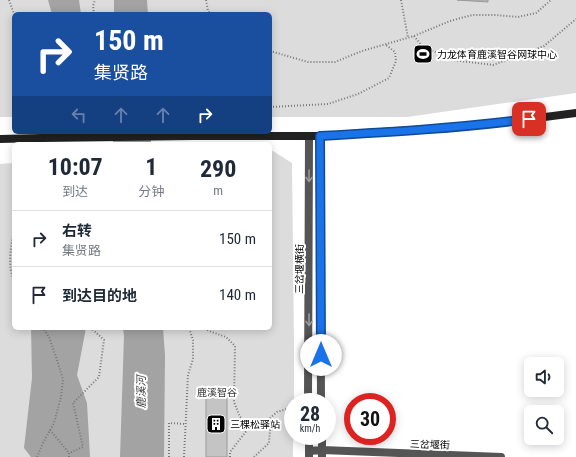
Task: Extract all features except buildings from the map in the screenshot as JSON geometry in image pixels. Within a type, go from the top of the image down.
[{"type":"street","points":[[0,139],[192,136],[309,137],[499,123],[576,114]]},
{"type":"street","points":[[320,136],[322,393]]},
{"type":"street","name":"三岔堰横街","points":[[308,393],[309,137]]},
{"type":"street","name":"三岔堰街","points":[[309,454],[501,457]]},
{"type":"path","points":[[9,0],[13,12]]},
{"type":"path","points":[[94,12],[93,6],[95,0]]},
{"type":"path","points":[[206,0],[209,12]]},
{"type":"path","points":[[402,0],[408,38]]},
{"type":"path","points":[[272,52],[308,62],[335,62],[414,36],[450,21],[472,16],[496,15],[518,18],[536,14],[551,0]]},
{"type":"path","points":[[414,36],[422,46],[453,60],[493,64],[544,46],[576,19]]},
{"type":"path","points":[[272,107],[328,104],[358,94],[389,78],[396,62],[394,52],[386,45]]},
{"type":"path","points":[[12,246],[10,261],[12,272]]},
{"type":"path","points":[[37,457],[54,423],[61,396],[63,379],[49,337],[44,330]]},
{"type":"path","points":[[70,453],[83,447],[73,403],[99,377],[104,340],[93,330]]},
{"type":"path","points":[[184,457],[188,375],[193,359],[192,340],[190,330]]},
{"type":"path","points":[[208,330],[226,337],[235,346],[234,402],[240,417],[251,425]]},
{"type":"path","points":[[230,457],[230,452],[251,425],[264,423],[277,412],[284,410]]},
{"type":"path","points":[[254,457],[269,443],[271,418]]},
{"type":"path","points":[[168,457],[169,423],[185,424]]},
{"type":"path","points":[[50,430],[70,453]]},
{"type":"path","points":[[69,457],[70,453]]},
{"type":"green space","name":"力龙体育鹿溪智谷网球中心","points":[[0,0],[576,0],[576,93],[407,117],[272,117],[272,12],[12,12],[12,117],[0,117]]},
{"type":"green space","name":"鹿溪智谷","points":[[272,151],[292,163],[294,393],[284,393],[284,445],[293,445],[293,457],[0,457],[0,164],[12,163],[12,330],[272,330]]},
{"type":"water","points":[[48,0],[79,0],[81,12],[51,12]]},
{"type":"water","points":[[114,0],[147,0],[148,12],[114,12]]},
{"type":"water","points":[[113,134],[151,134],[151,142],[113,142]]},
{"type":"water","points":[[31,330],[86,330],[77,375],[87,403],[90,457],[31,457],[24,448],[32,378]]},
{"type":"water","name":"鹿溪河","points":[[123,330],[163,330],[165,355],[164,457],[120,457]]},
{"type":"place","name":"力龙体育鹿溪智谷网球中心","points":[[423,54]]},
{"type":"place","name":"三棵松驿站","points":[[216,424]]},
{"type":"route","points":[[321,355],[320,136],[429,129],[529,119]]}]
